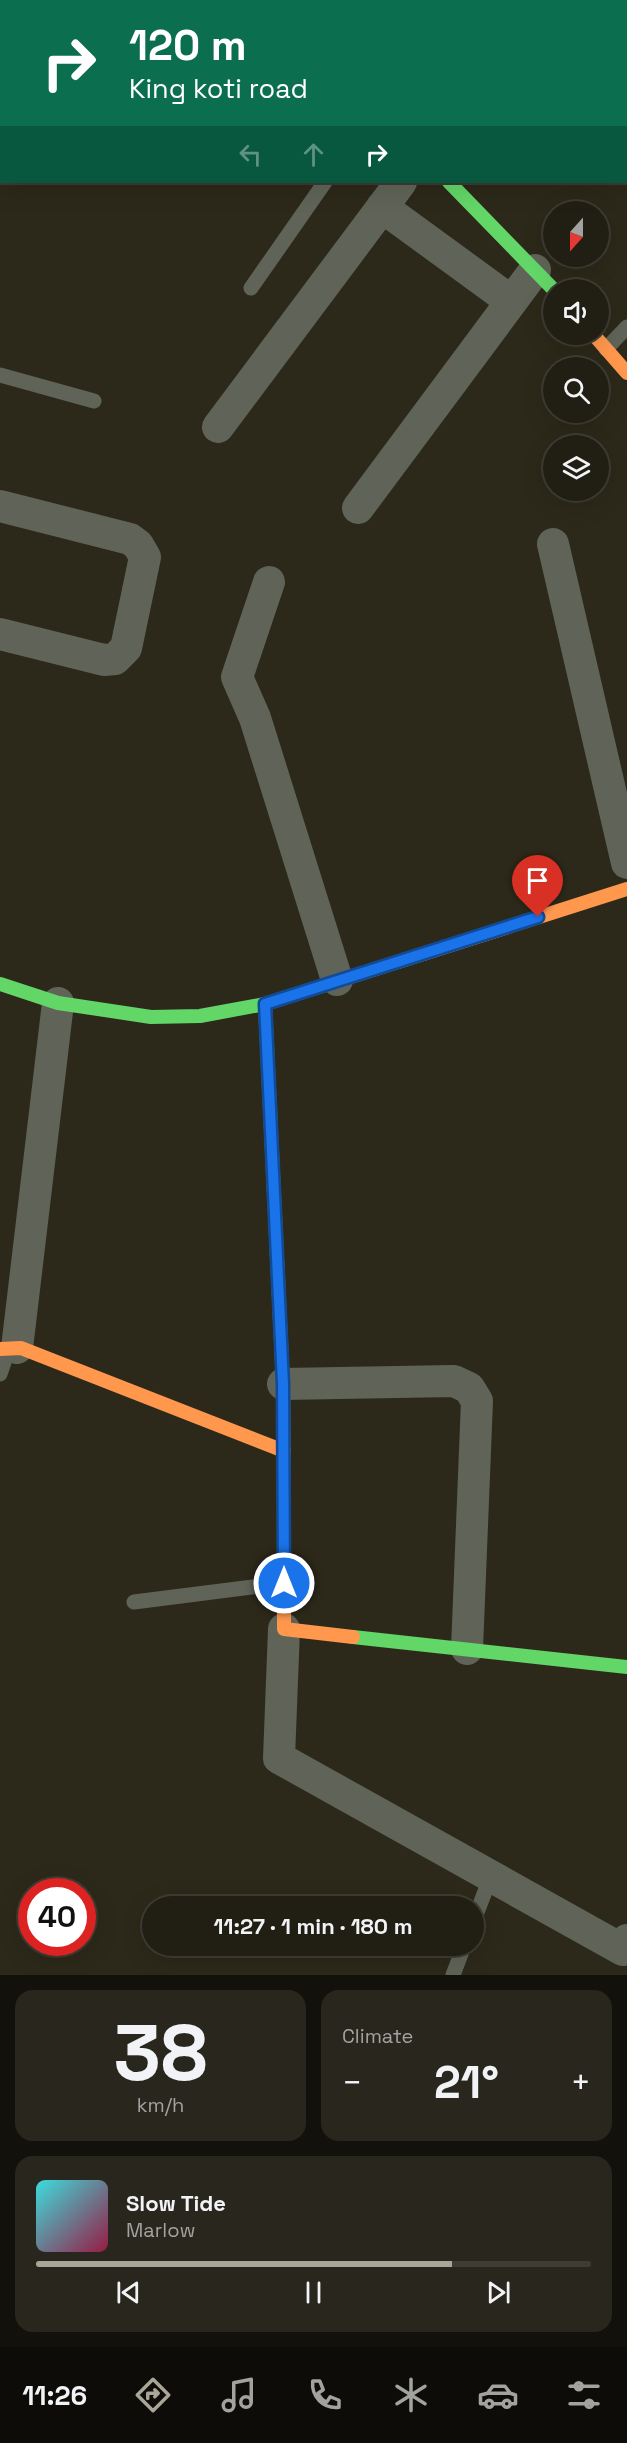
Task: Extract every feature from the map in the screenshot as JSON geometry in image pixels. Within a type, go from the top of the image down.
[{"type":"street","points":[[218,427],[400,183]]},
{"type":"street","points":[[450,183],[543,279]]},
{"type":"street","points":[[382,207],[511,301]]},
{"type":"street","points":[[358,508],[511,301],[543,281]]},
{"type":"street","points":[[603,345],[627,373]]},
{"type":"street","points":[[0,506],[130,539],[138,545],[145,558],[126,648],[115,659],[104,660],[0,634]]},
{"type":"street","points":[[553,544],[627,863]]},
{"type":"street","points":[[269,582],[237,677],[255,718],[337,980]]},
{"type":"street","points":[[0,984],[58,1003],[151,1017],[200,1016],[265,1004],[627,888]]},
{"type":"street","points":[[58,1003],[8,1349],[285,1451]]},
{"type":"street","points":[[265,1004],[285,1451],[284,1629],[279,1758],[623,1950],[627,1940]]},
{"type":"street","points":[[283,1384],[454,1381],[469,1388],[477,1401],[467,1649]]},
{"type":"street","points":[[284,1629],[627,1667]]},
{"type":"lane","points":[[251,288],[324,183]]},
{"type":"lane","points":[[606,349],[627,327]]},
{"type":"lane","points":[[0,375],[94,401]]},
{"type":"lane","points":[[0,1374],[8,1349]]},
{"type":"lane","points":[[134,1602],[284,1583]]},
{"type":"lane","points":[[483,1896],[491,1876]]},
{"type":"lane","points":[[453,1975],[460,1956]]},
{"type":"traffic: fast","points":[[450,183],[543,279]]},
{"type":"traffic: fast","points":[[0,984],[58,1003],[151,1017],[200,1016],[265,1004],[423,954]]},
{"type":"traffic: fast","points":[[265,1004],[283,1384],[284,1511]]},
{"type":"traffic: fast","points":[[353,1637],[627,1667]]},
{"type":"traffic: slow","points":[[603,345],[627,373]]},
{"type":"traffic: slow","points":[[423,954],[627,889]]},
{"type":"traffic: slow","points":[[0,1349],[21,1348],[284,1451]]},
{"type":"traffic: slow","points":[[284,1511],[284,1629],[353,1637]]},
{"type":"route","points":[[284,1583],[283,1384],[265,1004],[538,917]]}]
